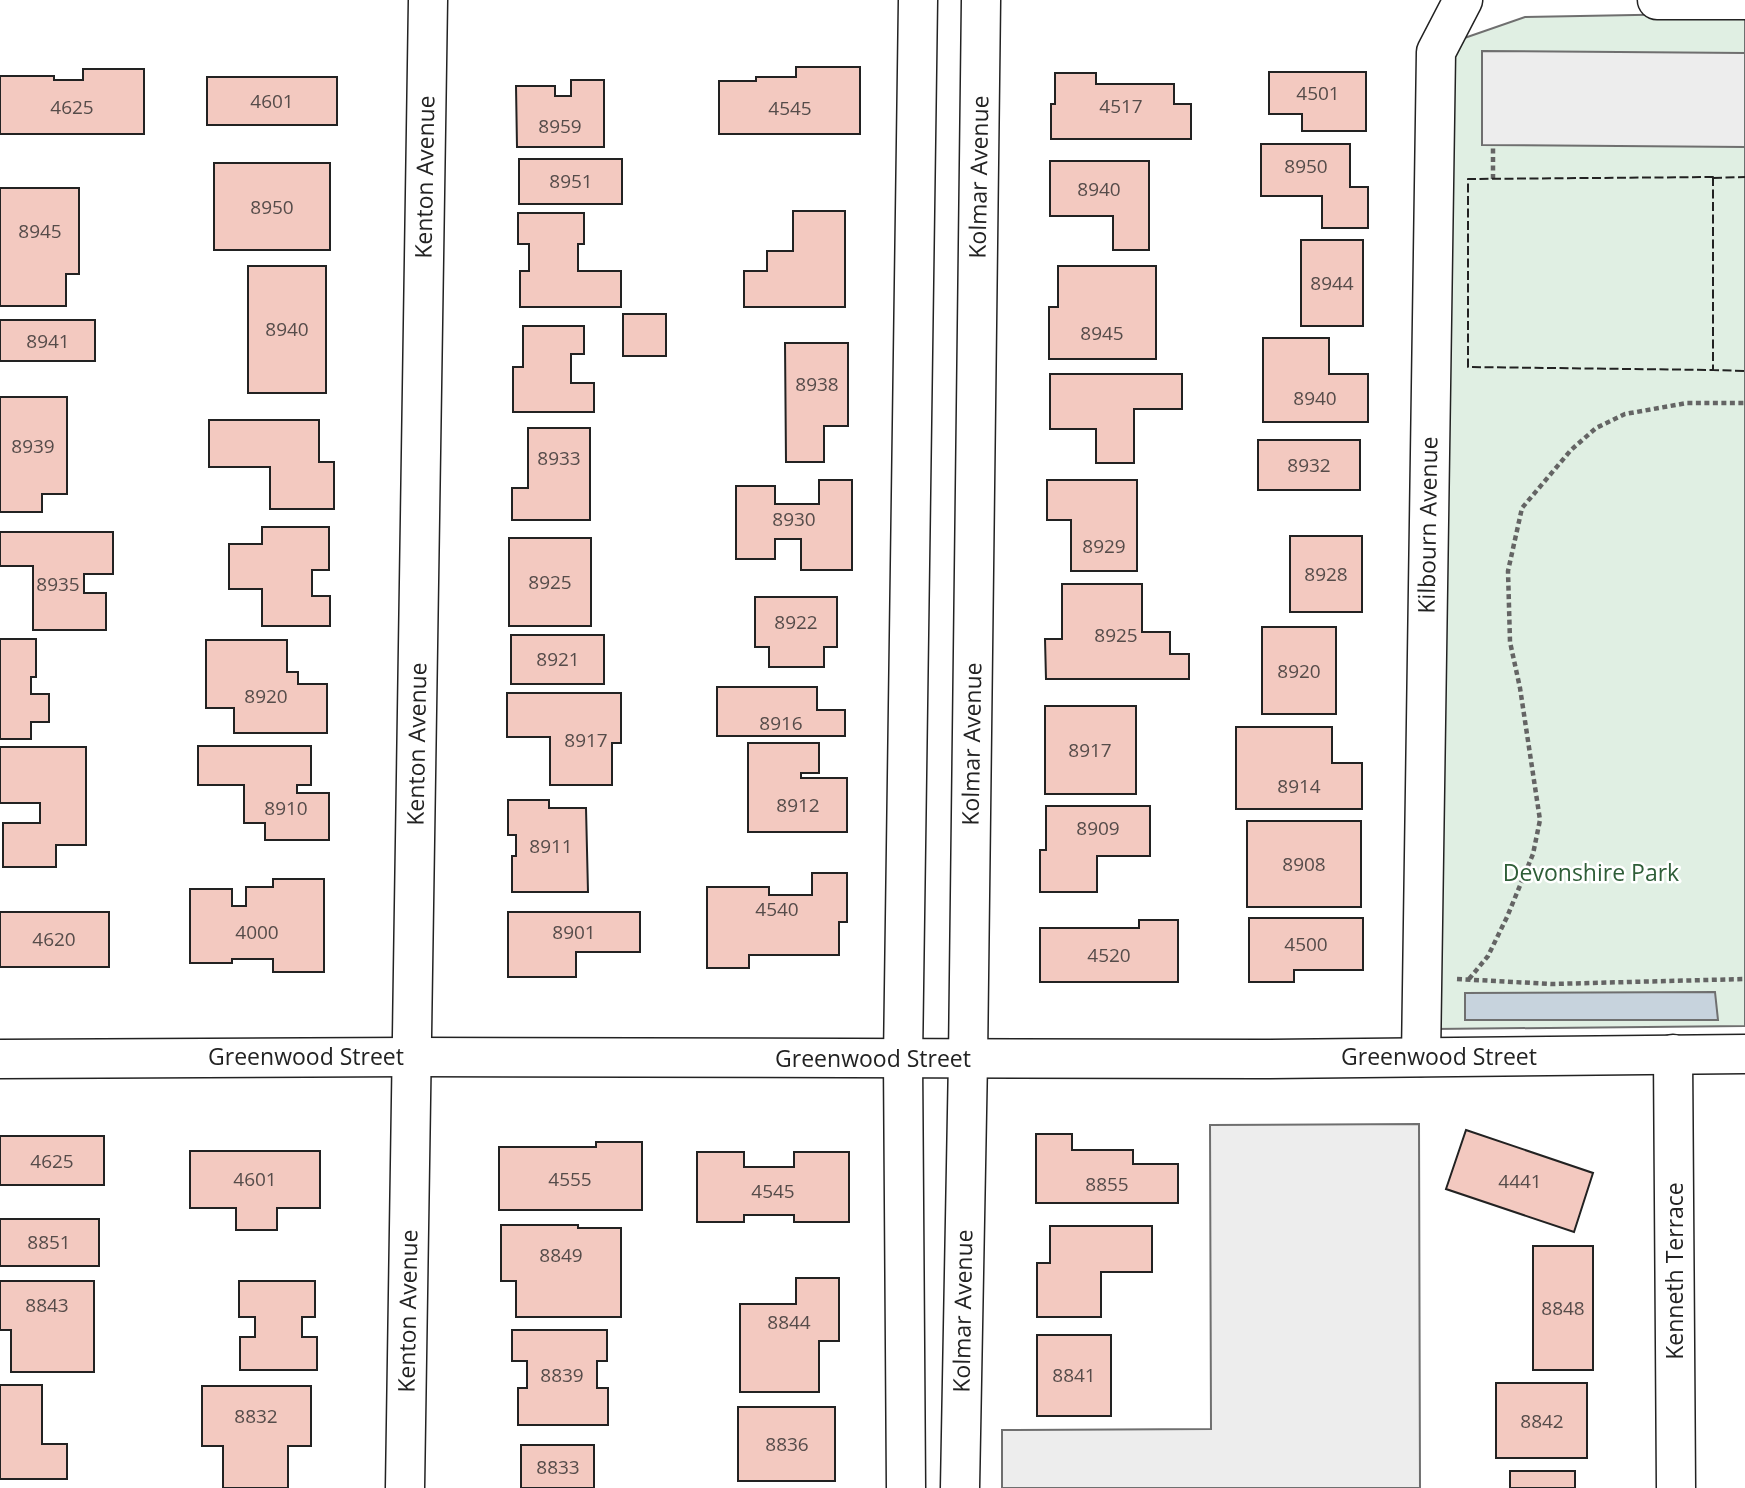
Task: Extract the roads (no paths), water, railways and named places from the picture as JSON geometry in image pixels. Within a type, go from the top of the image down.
[{"type":"street","name":"Kenton Avenue","points":[[405,1488],[428,0]]},
{"type":"street","points":[[906,1488],[903,1059],[918,0]]},
{"type":"street","name":"Kolmar Avenue","points":[[960,1488],[981,0]]},
{"type":"street","name":"Kilbourn Avenue","points":[[1421,1057],[1436,52],[1463,0]]},
{"type":"street","points":[[1657,0],[1745,0]]},
{"type":"street","name":"Greenwood Street","points":[[0,1059],[968,1059],[1745,1054]]},
{"type":"street","name":"Kenneth Terrace","points":[[1673,1055],[1676,1488]]},
{"type":"park label","name":"Devonshire Park","points":[[1591,873]]}]
